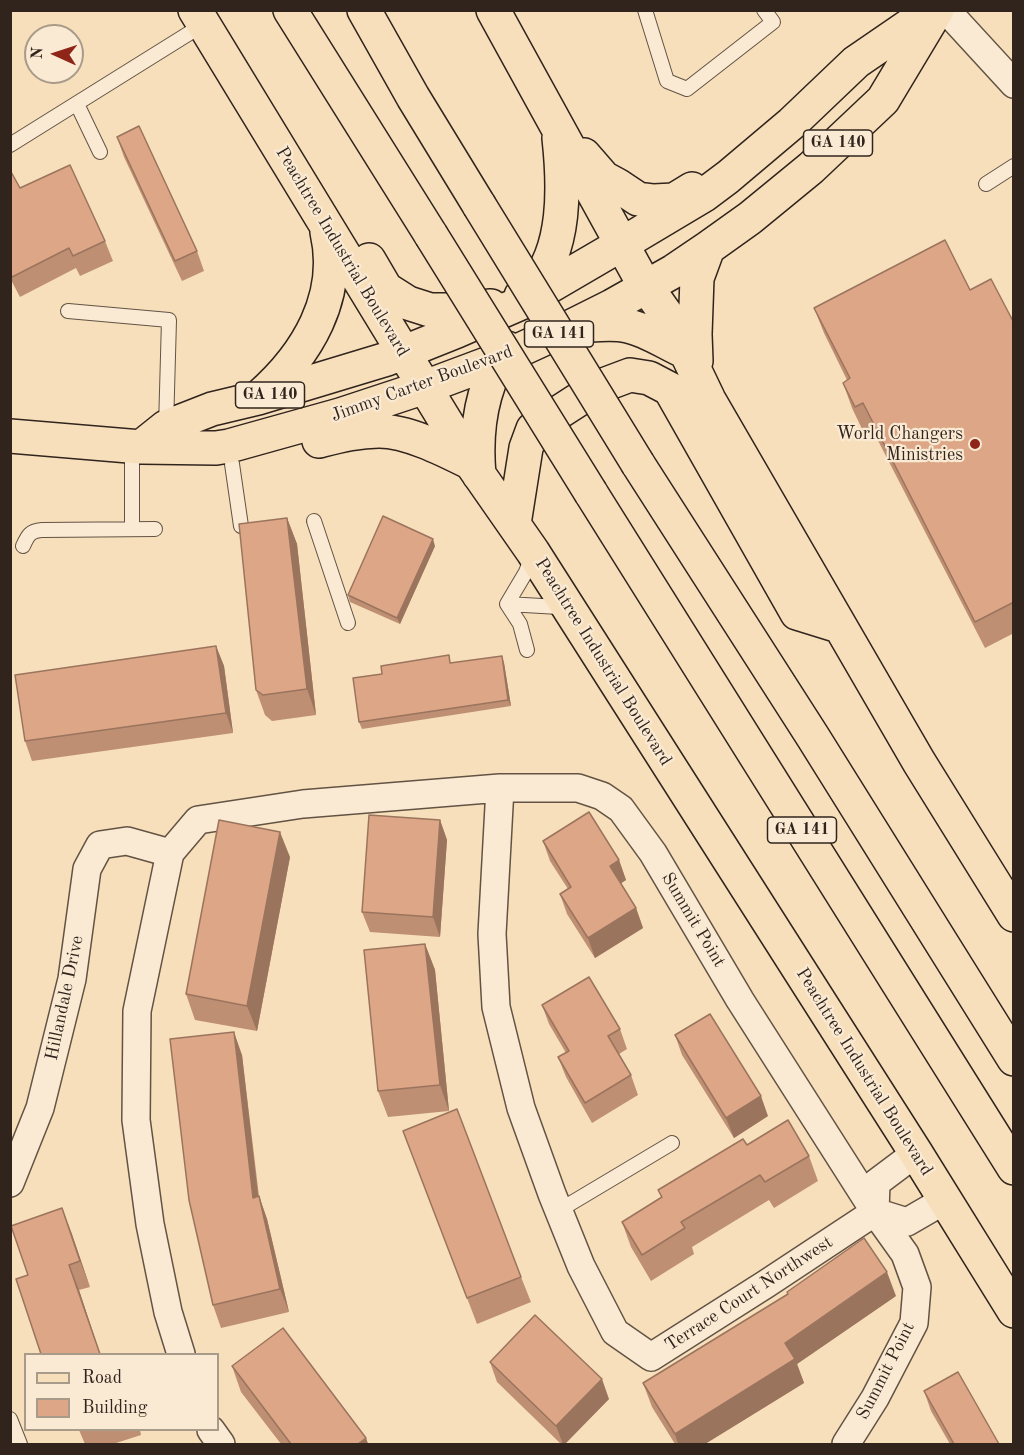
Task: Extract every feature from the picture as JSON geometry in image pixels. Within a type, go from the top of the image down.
[{"type":"main road","name":"GA 141","points":[[290,10],[1014,1168]]},
{"type":"main road","name":"GA 141","points":[[364,10],[413,97],[638,464],[813,737],[1014,1059]]},
{"type":"main road","points":[[493,10],[644,283],[683,338],[691,364],[839,626],[919,762],[1014,915]]},
{"type":"main road","name":"Jimmy Carter Boulevard","points":[[10,436],[136,447],[216,448],[340,415],[391,398],[415,371],[523,312],[622,244],[704,195],[792,123],[856,62],[932,10]]},
{"type":"main road","name":"GA 140","points":[[572,326],[612,306],[644,283],[674,271],[750,218],[811,168],[883,100],[937,10]]},
{"type":"main road","points":[[205,15],[386,289],[408,303],[430,310],[523,312],[572,326],[603,324],[627,326],[670,345],[691,364]]},
{"type":"main road","name":"Peachtree Industrial Boulevard","points":[[205,15],[326,227],[475,469],[533,552],[1014,1311]]},
{"type":"main road","points":[[557,124],[604,178],[638,199],[674,200],[713,176],[802,96],[856,62]]},
{"type":"main road","points":[[136,447],[173,462],[224,466],[356,432],[381,430],[431,444],[475,469],[479,423],[486,390],[523,312],[532,287],[545,270],[560,222],[561,160],[557,124]]},
{"type":"main road","points":[[258,398],[279,380],[297,356],[324,308],[331,267],[331,248],[326,227]]},
{"type":"main road","points":[[691,364],[695,334],[697,278],[708,248]]},
{"type":"main road","points":[[415,371],[454,345],[523,312],[644,283]]},
{"type":"main road","name":"Jimmy Carter Boulevard","points":[[136,447],[166,427],[212,409],[305,385],[415,371],[523,312]]},
{"type":"main road","points":[[514,524],[526,448],[533,429],[598,387],[630,375],[649,378],[670,389],[797,613],[839,626]]},
{"type":"street","points":[[946,10],[1014,84]]},
{"type":"street","name":"Summit Point","points":[[170,853],[198,820],[303,804],[500,788],[578,788],[602,796],[621,809],[653,853],[740,1000],[875,1212],[905,1254],[917,1287],[914,1323],[875,1398],[846,1444]]},
{"type":"street","name":"Terrace Court Northwest","points":[[500,788],[492,934],[496,1007],[521,1108],[558,1211],[581,1266],[615,1332],[651,1357],[875,1212]]},
{"type":"street","name":"Hillandale Drive","points":[[10,1183],[40,1108],[70,990],[87,869],[100,845],[127,841],[170,853]]},
{"type":"street","points":[[170,853],[137,1011],[136,1120],[150,1224],[168,1312],[181,1353]]},
{"type":"street","points":[[916,1153],[876,1183],[875,1212],[907,1222],[945,1200]]},
{"type":"street","points":[[212,1431],[221,1444]]},
{"type":"lane","points":[[645,10],[667,81],[687,89],[773,22],[764,10]]},
{"type":"lane","points":[[10,145],[77,104],[205,15]]},
{"type":"lane","points":[[77,104],[100,152]]},
{"type":"lane","points":[[986,184],[1014,166]]},
{"type":"lane","points":[[68,311],[169,320],[166,427]]},
{"type":"lane","points":[[132,530],[136,447]]},
{"type":"lane","points":[[232,464],[241,526]]},
{"type":"lane","points":[[314,521],[348,623]]},
{"type":"lane","points":[[23,546],[27,537],[34,531],[155,529]]},
{"type":"lane","points":[[507,604],[526,572],[533,552]]},
{"type":"lane","points":[[507,604],[559,607],[569,610]]},
{"type":"lane","points":[[507,604],[520,624],[527,650]]},
{"type":"lane","points":[[558,1211],[672,1143]]},
{"type":"lane","points":[[10,1419],[20,1444]]},
{"type":"building","points":[[139,126],[197,251],[175,261],[117,137]]},
{"type":"building","points":[[70,165],[105,241],[73,256],[69,248],[12,277],[10,273],[10,170],[20,188]]},
{"type":"building","points":[[945,240],[970,290],[991,279],[1014,323],[1014,602],[975,622],[863,403],[855,407],[843,383],[850,378],[814,308]]},
{"type":"building","points":[[383,516],[433,539],[397,618],[348,595]]},
{"type":"building","points":[[287,518],[307,689],[263,695],[256,690],[239,524]]},
{"type":"building","points":[[216,646],[226,713],[25,741],[15,675]]},
{"type":"building","points":[[449,655],[450,663],[502,656],[508,700],[359,722],[353,678],[382,674],[381,666]]},
{"type":"building","points":[[589,812],[619,860],[610,866],[636,908],[588,938],[560,894],[571,887],[543,841]]},
{"type":"building","points":[[369,815],[440,820],[433,917],[362,912]]},
{"type":"building","points":[[219,820],[280,832],[247,1006],[186,994]]},
{"type":"building","points":[[425,944],[440,1085],[378,1091],[364,950]]},
{"type":"building","points":[[589,977],[620,1029],[608,1036],[631,1075],[585,1103],[558,1057],[569,1051],[542,1005]]},
{"type":"building","points":[[710,1014],[761,1096],[726,1118],[675,1035]]},
{"type":"building","points":[[234,1032],[253,1198],[259,1196],[280,1289],[213,1305],[189,1200],[170,1039]]},
{"type":"building","points":[[457,1109],[521,1277],[467,1298],[403,1131]]},
{"type":"building","points":[[788,1120],[809,1156],[765,1182],[760,1175],[681,1222],[685,1228],[642,1255],[622,1222],[662,1197],[658,1190],[743,1139],[747,1145]]},
{"type":"building","points":[[62,1208],[80,1261],[69,1265],[100,1353],[41,1353],[16,1279],[28,1275],[11,1226]]},
{"type":"building","points":[[864,1238],[887,1272],[785,1343],[795,1359],[675,1434],[643,1383],[788,1294],[787,1292]]},
{"type":"building","points":[[535,1315],[602,1379],[556,1426],[490,1362]]},
{"type":"building","points":[[283,1328],[366,1438],[358,1444],[291,1444],[232,1366]]},
{"type":"building","points":[[958,1372],[999,1444],[954,1444],[924,1391]]},
{"type":"place","name":"World Changers Ministries","points":[[975,444]]}]
